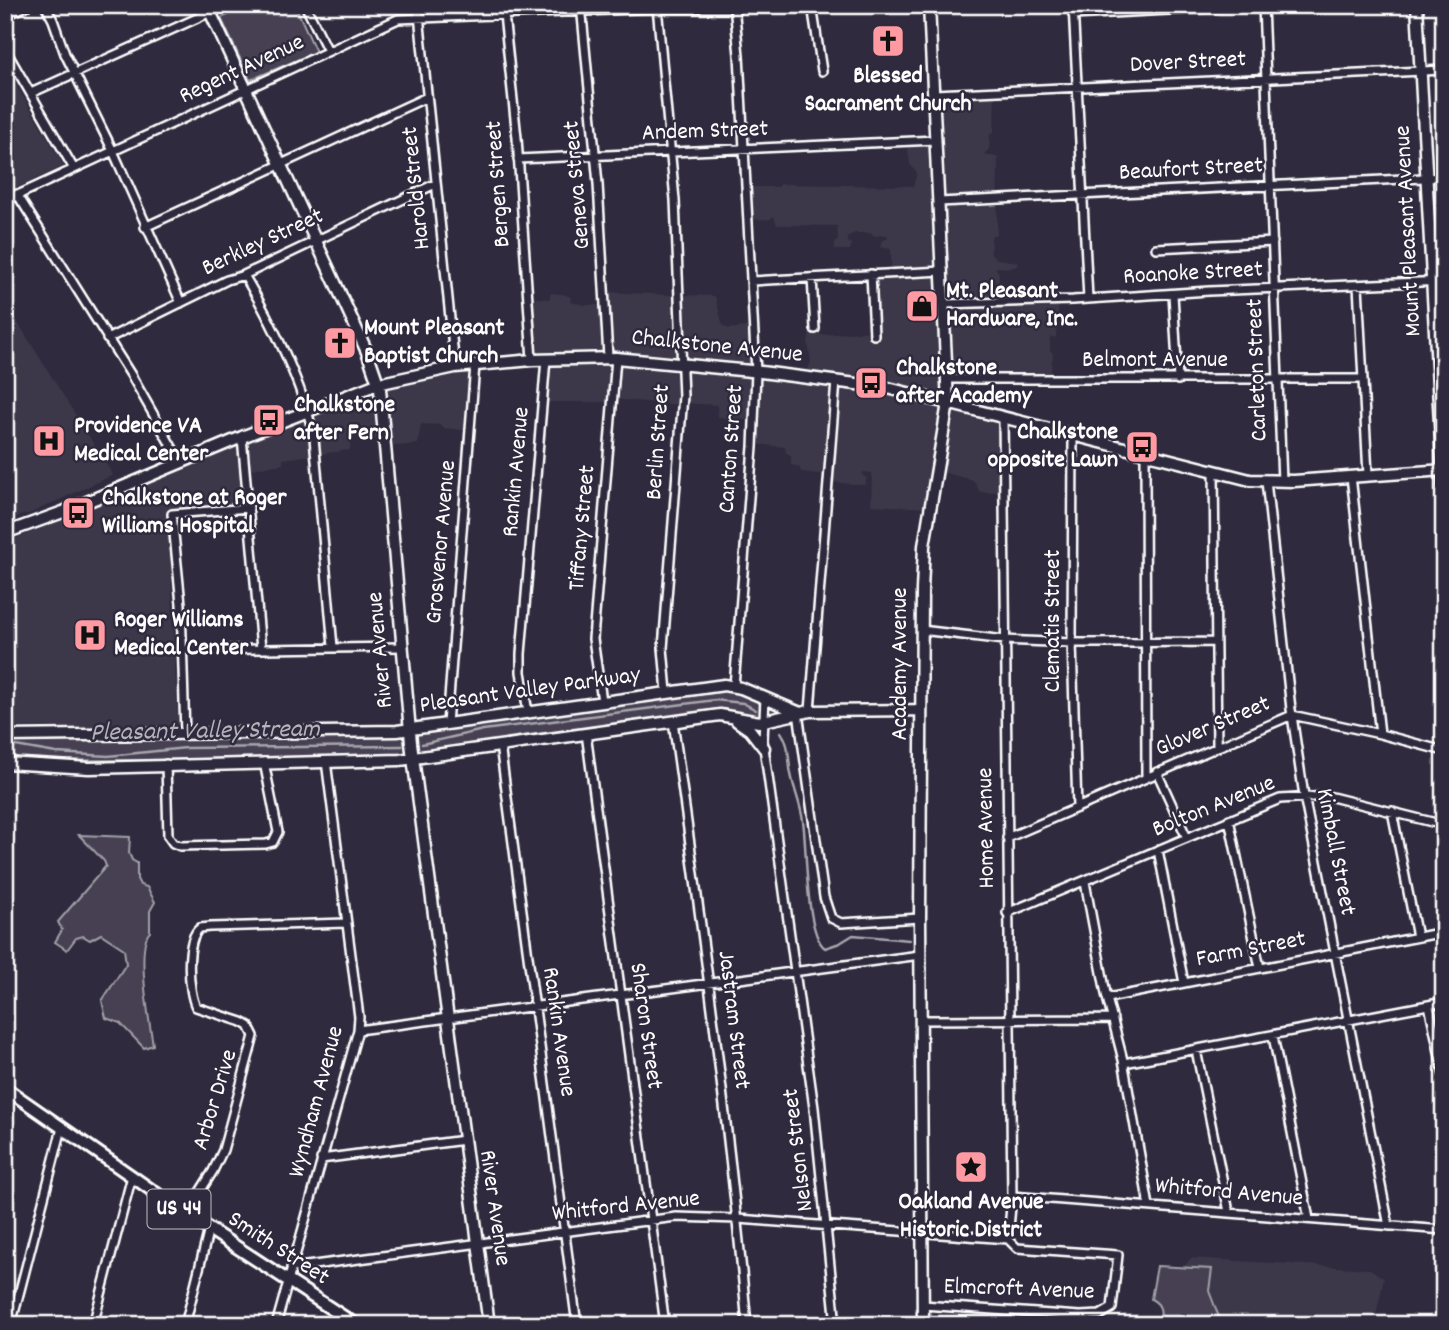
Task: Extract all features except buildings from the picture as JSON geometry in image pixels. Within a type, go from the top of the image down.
[{"type":"main road","name":"Smith Street","points":[[5,1088],[186,1214],[289,1274],[356,1325]]},
{"type":"street","points":[[5,16],[28,5]]},
{"type":"street","points":[[45,5],[180,303]]},
{"type":"street","points":[[32,93],[208,9],[226,5]]},
{"type":"street","points":[[305,5],[328,51]]},
{"type":"street","name":"Harold Street","points":[[418,5],[455,367]]},
{"type":"street","name":"Bergen Street","points":[[503,5],[518,159],[531,360]]},
{"type":"street","name":"Regent Avenue","points":[[5,201],[398,19],[581,8],[757,5]]},
{"type":"street","points":[[812,5],[822,71]]},
{"type":"street","name":"Academy Avenue","points":[[923,1325],[921,630],[924,546],[948,403],[929,5]]},
{"type":"street","points":[[1073,5],[1088,299]]},
{"type":"street","points":[[1073,15],[1264,5]]},
{"type":"street","name":"Carleton Street","points":[[1264,5],[1282,481]]},
{"type":"street","name":"Mount Pleasant Avenue","points":[[1417,5],[1427,178],[1438,282],[1444,496]]},
{"type":"street","name":"Berlin Street","points":[[657,6],[671,153],[683,396],[663,649],[667,692]]},
{"type":"street","name":"Canton Street","points":[[734,6],[756,372],[753,447],[734,686]]},
{"type":"street","name":"Geneva Street","points":[[581,8],[612,358]]},
{"type":"street","name":"River Avenue","points":[[208,9],[368,354],[380,389],[409,730],[489,1325]]},
{"type":"street","points":[[5,49],[74,169]]},
{"type":"street","name":"Dover Street","points":[[934,94],[1444,70]]},
{"type":"street","points":[[145,227],[427,97]]},
{"type":"street","name":"Andem Street","points":[[518,159],[936,140]]},
{"type":"street","name":"Beaufort Street","points":[[939,202],[1444,177]]},
{"type":"street","name":"Berkley Street","points":[[107,339],[435,184]]},
{"type":"street","points":[[17,194],[131,375],[181,463]]},
{"type":"street","points":[[1156,248],[1273,242]]},
{"type":"street","points":[[751,281],[943,271]]},
{"type":"street","points":[[871,274],[874,335]]},
{"type":"street","points":[[244,275],[261,303],[308,411],[314,438],[332,647]]},
{"type":"street","points":[[812,278],[816,329]]},
{"type":"street","name":"Roanoke Street","points":[[944,304],[1438,282]]},
{"type":"street","points":[[1358,285],[1368,475]]},
{"type":"street","points":[[1173,294],[1178,380]]},
{"type":"street","name":"Chalkstone Avenue","points":[[5,533],[377,384],[455,367],[546,359],[612,358],[888,388],[1214,471],[1266,481],[1442,470]]},
{"type":"street","name":"Tiffany Street","points":[[602,701],[593,639],[612,358]]},
{"type":"street","name":"Rankin Avenue","points":[[528,712],[521,654],[546,359]]},
{"type":"street","name":"Grosvenor Avenue","points":[[447,724],[475,365]]},
{"type":"street","name":"Belmont Avenue","points":[[946,379],[1363,379]]},
{"type":"street","points":[[810,711],[836,381]]},
{"type":"street","name":"Home Avenue","points":[[1003,418],[1012,1196],[1008,1239]]},
{"type":"street","name":"Clematis Street","points":[[1073,435],[1072,643],[1077,808]]},
{"type":"street","points":[[242,437],[261,649]]},
{"type":"street","points":[[1145,452],[1146,777]]},
{"type":"street","points":[[1214,471],[1217,747]]},
{"type":"street","points":[[1352,476],[1380,734]]},
{"type":"street","name":"Kimball Street","points":[[1266,481],[1292,715],[1304,796],[1389,1226]]},
{"type":"street","points":[[185,735],[181,604],[172,514],[249,508]]},
{"type":"street","points":[[921,630],[1005,640],[1072,643],[1215,642]]},
{"type":"street","points":[[183,650],[402,647]]},
{"type":"street","name":"Pleasant Valley Parkway","points":[[5,736],[409,730],[667,692],[734,686],[798,712]]},
{"type":"street","points":[[765,698],[764,748],[794,971]]},
{"type":"street","points":[[920,918],[841,923],[831,918],[824,897],[798,712],[921,710]]},
{"type":"street","name":"Pleasant Valley Parkway","points":[[5,763],[89,768],[414,758],[673,721],[727,716],[764,721],[792,716],[798,712]]},
{"type":"street","name":"Glover Street","points":[[1007,838],[1292,715],[1444,751]]},
{"type":"street","points":[[727,716],[750,730],[764,748]]},
{"type":"street","name":"Jastram Street","points":[[673,721],[709,982],[738,1219],[747,1325]]},
{"type":"street","name":"Sharon Street","points":[[586,733],[665,1325]]},
{"type":"street","name":"Rankin Avenue","points":[[500,745],[578,1325]]},
{"type":"street","name":"Wyndham Avenue","points":[[276,1325],[358,1030],[359,1002],[327,761]]},
{"type":"street","points":[[166,764],[167,826],[168,836],[173,843],[180,846],[254,845],[273,842],[278,832],[264,762]]},
{"type":"street","points":[[1157,772],[1187,838]]},
{"type":"street","name":"Bolton Avenue","points":[[1007,913],[1280,799],[1304,796],[1339,797],[1444,825]]},
{"type":"street","points":[[1392,811],[1417,937]]},
{"type":"street","points":[[1229,819],[1260,968]]},
{"type":"street","points":[[1158,850],[1184,983]]},
{"type":"street","points":[[1084,882],[1124,1063],[1149,1206]]},
{"type":"street","name":"Arbor Drive","points":[[186,1214],[223,1150],[254,1036],[249,1026],[242,1022],[196,1007],[191,995],[193,936],[200,928],[210,927],[348,923]]},
{"type":"street","name":"Farm Street","points":[[1108,998],[1444,932]]},
{"type":"street","points":[[358,1030],[920,955]]},
{"type":"street","name":"Nelson Street","points":[[794,971],[814,1108],[836,1325]]},
{"type":"street","points":[[1124,1063],[1444,1002]]},
{"type":"street","points":[[1429,1005],[1444,1075]]},
{"type":"street","points":[[921,1020],[1113,1019]]},
{"type":"street","points":[[1273,1036],[1309,1219]]},
{"type":"street","points":[[1196,1050],[1229,1212]]},
{"type":"street","points":[[11,1325],[62,1128]]},
{"type":"street","points":[[321,1158],[464,1140]]},
{"type":"street","points":[[93,1325],[132,1176]]},
{"type":"street","name":"Whitford Avenue","points":[[1012,1196],[1444,1230]]},
{"type":"street","name":"Whitford Avenue","points":[[289,1274],[478,1243],[676,1217],[738,1219],[1008,1239]]},
{"type":"street","points":[[185,1325],[209,1229]]},
{"type":"street","name":"Elmcroft Avenue","points":[[923,1305],[1080,1316],[1100,1315],[1112,1308],[1118,1255],[1017,1248],[1008,1239]]},
{"type":"shaded area","points":[[250,5],[295,5],[316,52],[250,80],[221,18]]},
{"type":"shaded area","points":[[5,66],[64,166],[5,193]]},
{"type":"shaded area","points":[[995,93],[994,133],[990,134],[989,149],[983,155],[997,157],[998,160],[997,234],[991,236],[991,254],[997,259],[1018,262],[1017,266],[1011,268],[995,267],[999,273],[998,302],[1059,303],[1056,337],[1050,338],[1050,350],[1053,354],[1050,380],[952,379],[948,402],[1001,416],[1003,492],[980,492],[973,480],[937,471],[929,508],[871,505],[872,473],[862,472],[867,478],[865,485],[829,482],[828,475],[801,472],[799,467],[791,465],[791,455],[786,453],[785,447],[753,444],[754,421],[718,417],[717,405],[680,405],[612,399],[612,402],[544,402],[545,360],[531,357],[527,297],[549,299],[551,293],[563,294],[571,297],[570,302],[604,305],[605,292],[672,295],[679,299],[680,295],[715,296],[723,326],[729,329],[752,326],[756,370],[806,375],[811,362],[808,343],[810,332],[815,329],[821,335],[873,331],[871,276],[891,272],[891,249],[880,247],[882,240],[888,239],[887,235],[854,233],[847,237],[852,244],[850,250],[835,250],[838,240],[837,226],[777,225],[774,216],[770,219],[748,220],[747,187],[778,187],[779,184],[913,186],[917,173],[910,164],[907,144],[934,141],[934,96]]},
{"type":"shaded area","name":"Providence VA Medical Center","points":[[5,302],[113,475],[31,513],[5,520]]},
{"type":"shaded area","name":"Roger Williams Medical Center","points":[[474,363],[470,431],[421,424],[418,444],[385,447],[382,435],[360,435],[358,429],[351,429],[350,450],[283,459],[283,464],[246,470],[247,503],[216,504],[172,518],[168,506],[178,727],[5,727],[5,543],[162,478],[160,469],[378,380]]},
{"type":"shaded area","points":[[734,686],[765,698],[764,721],[731,713],[414,758],[5,761],[5,734],[409,730]]},
{"type":"shaded area","points":[[79,835],[130,837],[129,853],[137,863],[137,879],[140,885],[147,887],[155,902],[150,911],[150,932],[144,952],[145,986],[153,1045],[144,1048],[120,1023],[106,1018],[102,1001],[126,964],[124,949],[101,934],[90,940],[83,936],[76,938],[67,950],[55,942],[62,930],[58,922],[106,866]]},
{"type":"shaded area","points":[[1191,1258],[1370,1269],[1384,1278],[1374,1325],[1159,1325],[1175,1277]]},
{"type":"shaded area","points":[[1157,1266],[1212,1269],[1209,1291],[1222,1325],[1160,1325],[1159,1307],[1151,1299]]},
{"type":"waterway","name":"Pleasant Valley Stream","points":[[422,744],[483,730],[715,700],[743,703],[756,710]]},
{"type":"waterway","name":"Pleasant Valley Stream","points":[[781,732],[787,747],[802,815],[810,908],[818,940],[825,948],[853,935],[909,940]]},
{"type":"waterway","name":"Pleasant Valley Stream","points":[[10,745],[56,753],[108,756],[186,748],[402,746]]},
{"type":"place","name":"Blessed Sacrament Church","points":[[888,41]]},
{"type":"place","name":"Mt. Pleasant Hardware, Inc.","points":[[922,306]]},
{"type":"place","name":"Mount Pleasant Baptist Church","points":[[340,343]]},
{"type":"place","name":"Chalkstone after Academy","points":[[871,383]]},
{"type":"place","name":"Chalkstone after Fern","points":[[269,420]]},
{"type":"place","name":"Providence VA Medical Center","points":[[49,441]]},
{"type":"place","name":"Chalkstone opposite Lawn","points":[[1142,447]]},
{"type":"place","name":"Chalkstone at Roger Williams Hospital","points":[[78,513]]},
{"type":"place","name":"Roger Williams Medical Center","points":[[90,635]]},
{"type":"place","name":"Oakland Avenue Historic District","points":[[971,1167]]}]
